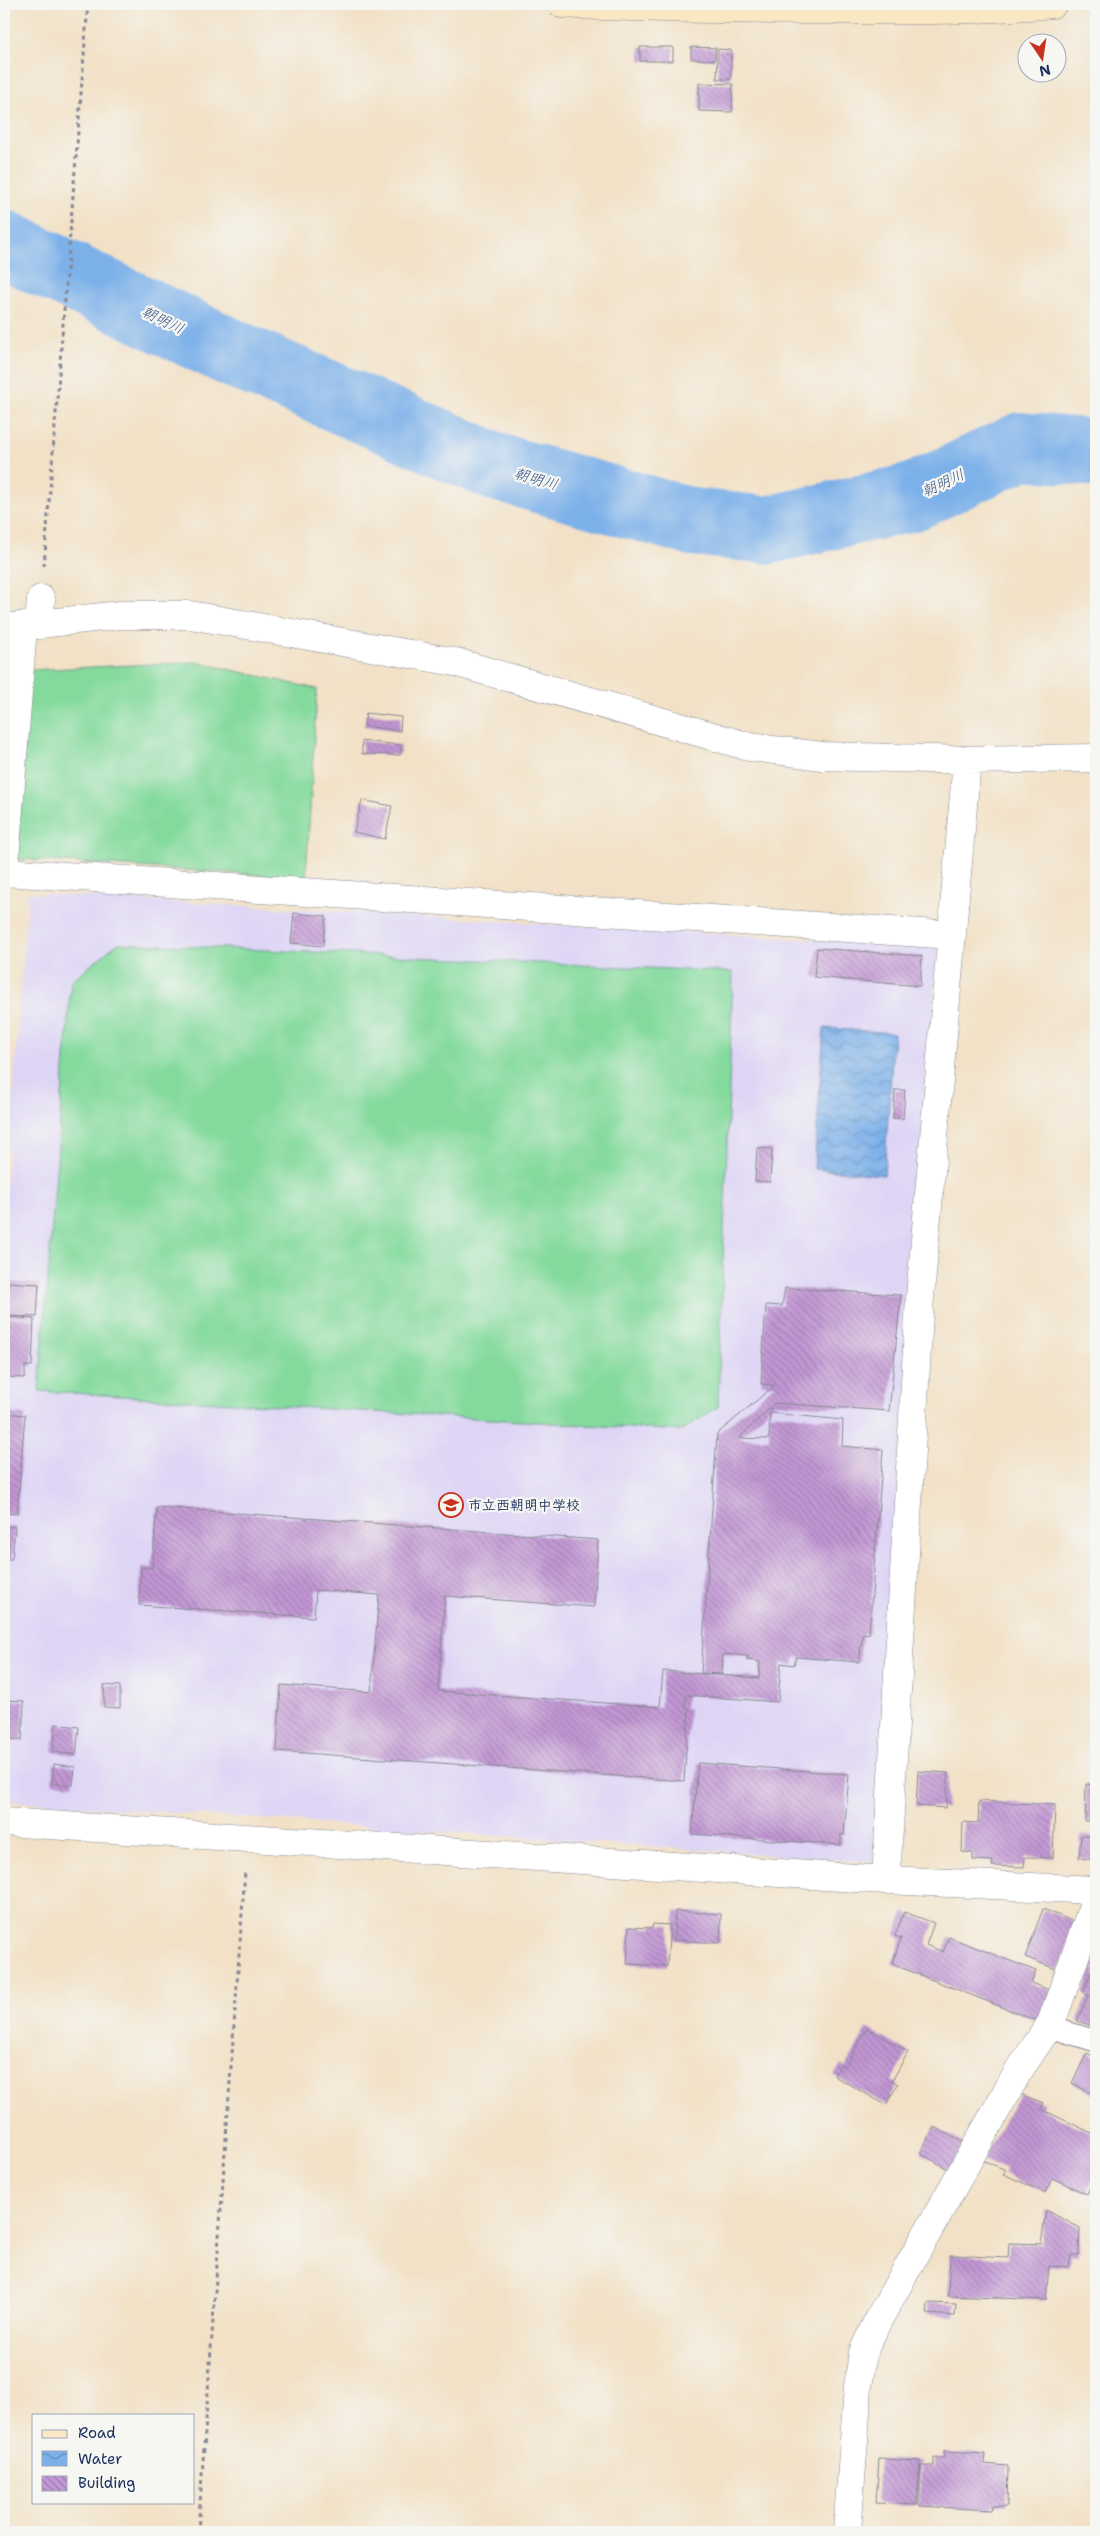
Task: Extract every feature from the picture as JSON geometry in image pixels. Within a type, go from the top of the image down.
[{"type":"main road","points":[[562,4],[628,7],[913,10],[1014,8],[1053,4]]},
{"type":"street","points":[[952,935],[4,873],[27,620],[120,615],[190,615],[455,662],[750,747],[822,756],[967,760],[1096,758]]},
{"type":"street","points":[[886,1880],[920,1297],[967,760]]},
{"type":"street","points":[[4,1822],[886,1880],[1096,1890]]},
{"type":"street","points":[[848,2532],[858,2388],[863,2352],[878,2320],[1018,2072],[1049,2027],[1096,1898]]},
{"type":"lane","points":[[1049,2027],[1096,2041]]},
{"type":"path","points":[[27,620],[88,4]]},
{"type":"path","points":[[198,2532],[247,1838]]},
{"type":"shaded area","name":"市立西朝明中学校","points":[[28,893],[938,947],[874,1862],[4,1801],[4,1209]]},
{"type":"green space","points":[[196,662],[317,689],[306,878],[17,859],[29,670]]},
{"type":"green space","points":[[118,943],[733,972],[718,1407],[681,1431],[39,1391],[71,981]]},
{"type":"water","points":[[824,1028],[894,1033],[884,1175],[814,1169]]},
{"type":"building","points":[[640,47],[673,47],[673,61],[640,61]]},
{"type":"building","points":[[691,47],[716,48],[715,60],[691,59]]},
{"type":"building","points":[[718,49],[731,50],[731,79],[717,79]]},
{"type":"building","points":[[699,83],[733,84],[732,112],[699,111]]},
{"type":"building","points":[[366,713],[401,717],[400,731],[364,726]]},
{"type":"building","points":[[362,741],[401,745],[400,755],[362,754]]},
{"type":"building","points":[[362,800],[392,806],[385,839],[354,832]]},
{"type":"building","points":[[294,913],[326,916],[323,946],[291,943]]},
{"type":"building","points":[[817,948],[922,956],[920,986],[814,977]]},
{"type":"building","points":[[895,1090],[905,1090],[903,1119],[893,1118]]},
{"type":"building","points":[[757,1148],[772,1149],[770,1182],[755,1181]]},
{"type":"building","points":[[7,1282],[39,1284],[37,1317],[5,1316]]},
{"type":"building","points":[[785,1288],[901,1295],[889,1411],[775,1403],[739,1438],[769,1439],[770,1413],[843,1420],[842,1446],[883,1450],[869,1634],[863,1633],[859,1662],[796,1657],[794,1665],[781,1663],[778,1702],[686,1695],[685,1708],[689,1708],[684,1781],[277,1751],[281,1685],[371,1692],[379,1595],[316,1590],[314,1617],[139,1605],[141,1567],[152,1568],[157,1507],[598,1540],[594,1607],[445,1596],[438,1691],[660,1707],[663,1671],[759,1678],[760,1662],[747,1660],[748,1656],[723,1654],[722,1674],[701,1673],[717,1434],[775,1385],[761,1384],[766,1305],[782,1306]]},
{"type":"building","points":[[4,1317],[34,1319],[32,1366],[25,1366],[25,1378],[4,1377]]},
{"type":"building","points":[[4,1413],[25,1415],[17,1514],[4,1513]]},
{"type":"building","points":[[4,1526],[15,1527],[12,1559],[4,1559]]},
{"type":"building","points":[[104,1685],[120,1686],[120,1708],[104,1707]]},
{"type":"building","points":[[4,1700],[24,1701],[22,1740],[4,1739]]},
{"type":"building","points":[[56,1724],[79,1727],[76,1755],[53,1752]]},
{"type":"building","points":[[698,1763],[849,1774],[844,1835],[841,1834],[841,1845],[692,1834]]},
{"type":"building","points":[[54,1764],[75,1767],[73,1785],[52,1783]]},
{"type":"building","points":[[918,1771],[948,1773],[946,1808],[916,1806]]},
{"type":"building","points":[[1086,1784],[1096,1785],[1096,1821],[1085,1821]]},
{"type":"building","points":[[979,1801],[1055,1805],[1053,1858],[1025,1857],[1024,1867],[992,1866],[993,1861],[973,1860],[973,1853],[962,1852],[963,1822],[978,1823]]},
{"type":"building","points":[[1081,1835],[1096,1837],[1096,1860],[1079,1858]]},
{"type":"building","points":[[1043,1909],[1077,1923],[1058,1970],[1025,1957]]},
{"type":"building","points":[[675,1911],[721,1914],[720,1943],[674,1940]]},
{"type":"building","points":[[904,1912],[934,1923],[926,1945],[943,1952],[949,1937],[1036,1971],[1031,1983],[1052,1991],[1040,2022],[892,1964],[901,1938],[895,1936]]},
{"type":"building","points":[[653,1924],[670,1925],[667,1966],[627,1964],[629,1927],[652,1928]]},
{"type":"building","points":[[1096,1959],[1096,2027],[1077,2021],[1088,1996],[1083,1993]]},
{"type":"building","points":[[867,2028],[908,2052],[892,2081],[898,2084],[886,2105],[834,2076],[841,2064],[845,2067]]},
{"type":"building","points":[[1087,2053],[1096,2058],[1096,2096],[1072,2083]]},
{"type":"building","points":[[1020,2094],[1044,2103],[1041,2109],[1096,2135],[1096,2179],[1094,2178],[1087,2194],[1052,2178],[1046,2193],[1003,2174],[1006,2170],[982,2160]]},
{"type":"building","points":[[934,2127],[964,2143],[950,2170],[920,2153]]},
{"type":"building","points":[[1046,2210],[1080,2228],[1079,2255],[1071,2255],[1069,2267],[1049,2266],[1046,2300],[948,2296],[950,2255],[1008,2258],[1009,2243],[1041,2244]]},
{"type":"building","points":[[928,2303],[956,2304],[955,2316],[927,2314]]},
{"type":"building","points":[[944,2452],[985,2454],[984,2464],[1008,2466],[1007,2506],[992,2506],[991,2510],[919,2506],[921,2466],[934,2466],[934,2458],[944,2458]]},
{"type":"building","points":[[879,2459],[920,2461],[917,2505],[876,2503]]},
{"type":"waterway","name":"朝明川","points":[[4,244],[232,353],[496,467],[692,522],[769,530],[913,497],[1022,446],[1096,453]]},
{"type":"place","name":"市立西朝明中学校","points":[[451,1505]]}]
